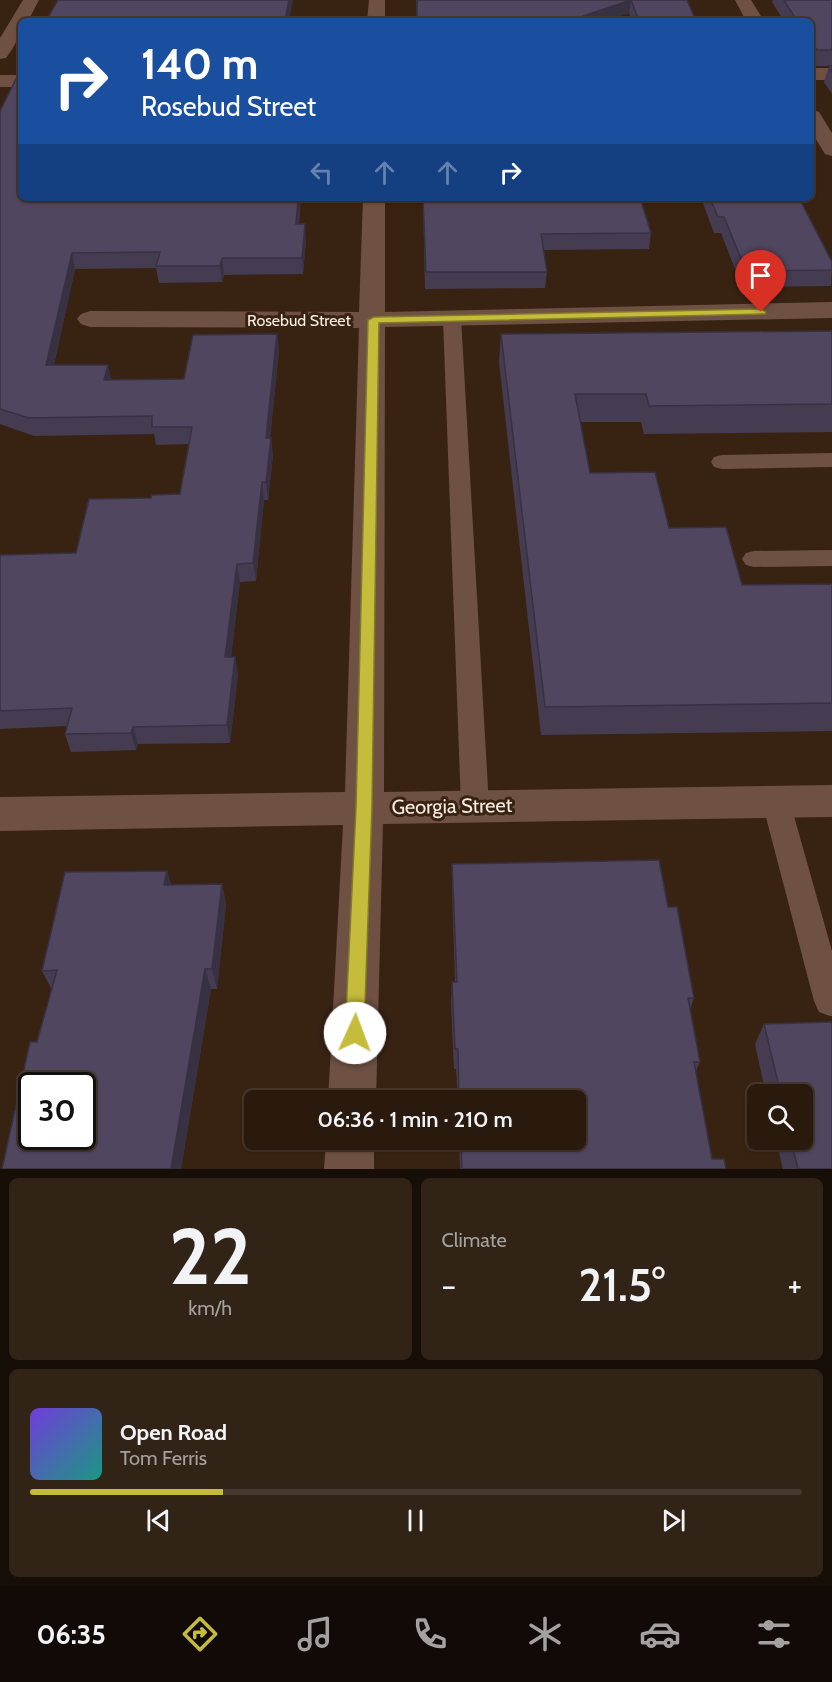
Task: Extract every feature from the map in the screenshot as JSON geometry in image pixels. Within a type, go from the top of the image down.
[{"type":"street","points":[[21,18],[31,0]]},
{"type":"street","points":[[376,18],[377,0]]},
{"type":"street","points":[[743,0],[754,18]]},
{"type":"street","points":[[0,54],[18,23]]},
{"type":"street","points":[[814,74],[832,74]]},
{"type":"street","points":[[0,81],[18,81]]},
{"type":"street","points":[[814,119],[832,150]]},
{"type":"street","points":[[352,1090],[364,807],[374,320],[374,201]]},
{"type":"street","name":"Rosebud Street","points":[[90,319],[374,320],[832,310]]},
{"type":"street","name":"Georgia Street","points":[[0,814],[832,801]]},
{"type":"street","points":[[349,1169],[350,1150]]},
{"type":"lane","points":[[452,318],[475,806]]},
{"type":"lane","points":[[722,462],[832,460]]},
{"type":"lane","points":[[754,559],[832,558]]},
{"type":"lane","points":[[776,802],[830,1001]]},
{"type":"building","points":[[58,0],[289,0],[286,18],[48,18]]},
{"type":"building","points":[[417,0],[631,0],[583,16],[584,18],[417,18]]},
{"type":"building","points":[[631,0],[687,0],[695,18],[638,18]]},
{"type":"building","points":[[784,0],[832,0],[832,50],[817,50],[814,47],[814,18],[795,18]]},
{"type":"building","points":[[18,75],[18,201],[298,201],[296,224],[305,224],[302,258],[222,258],[220,266],[156,266],[160,252],[72,253],[46,365],[108,365],[104,380],[184,379],[193,335],[277,334],[266,438],[271,438],[266,482],[262,482],[253,563],[237,564],[225,657],[235,657],[227,725],[133,727],[131,733],[65,734],[72,708],[0,711],[0,555],[76,553],[89,499],[151,498],[152,495],[180,494],[192,427],[152,427],[152,416],[29,418],[0,409],[0,111]]},
{"type":"building","points":[[423,201],[641,201],[651,233],[541,234],[547,272],[426,272]]},
{"type":"building","points":[[711,201],[801,201],[832,262],[832,270],[746,271],[724,217],[718,217]]},
{"type":"building","points":[[832,331],[832,404],[649,406],[646,394],[575,394],[590,473],[655,472],[669,528],[726,527],[742,585],[832,584],[832,703],[545,707],[501,334]]},
{"type":"building","points":[[659,860],[668,907],[677,907],[694,998],[688,998],[700,1062],[694,1062],[712,1159],[724,1159],[726,1169],[462,1169],[461,1150],[586,1150],[586,1090],[459,1090],[452,982],[457,982],[452,864]]},
{"type":"building","points":[[167,871],[164,885],[222,884],[212,969],[205,969],[171,1169],[2,1169],[18,1096],[18,1150],[96,1150],[96,1072],[23,1072],[30,1042],[37,1042],[57,970],[42,971],[65,872]]},
{"type":"building","points":[[832,1022],[832,1169],[798,1169],[793,1150],[813,1150],[813,1084],[778,1084],[764,1024]]},
{"type":"route","points":[[355,1033],[364,807],[374,320],[761,312]]}]
